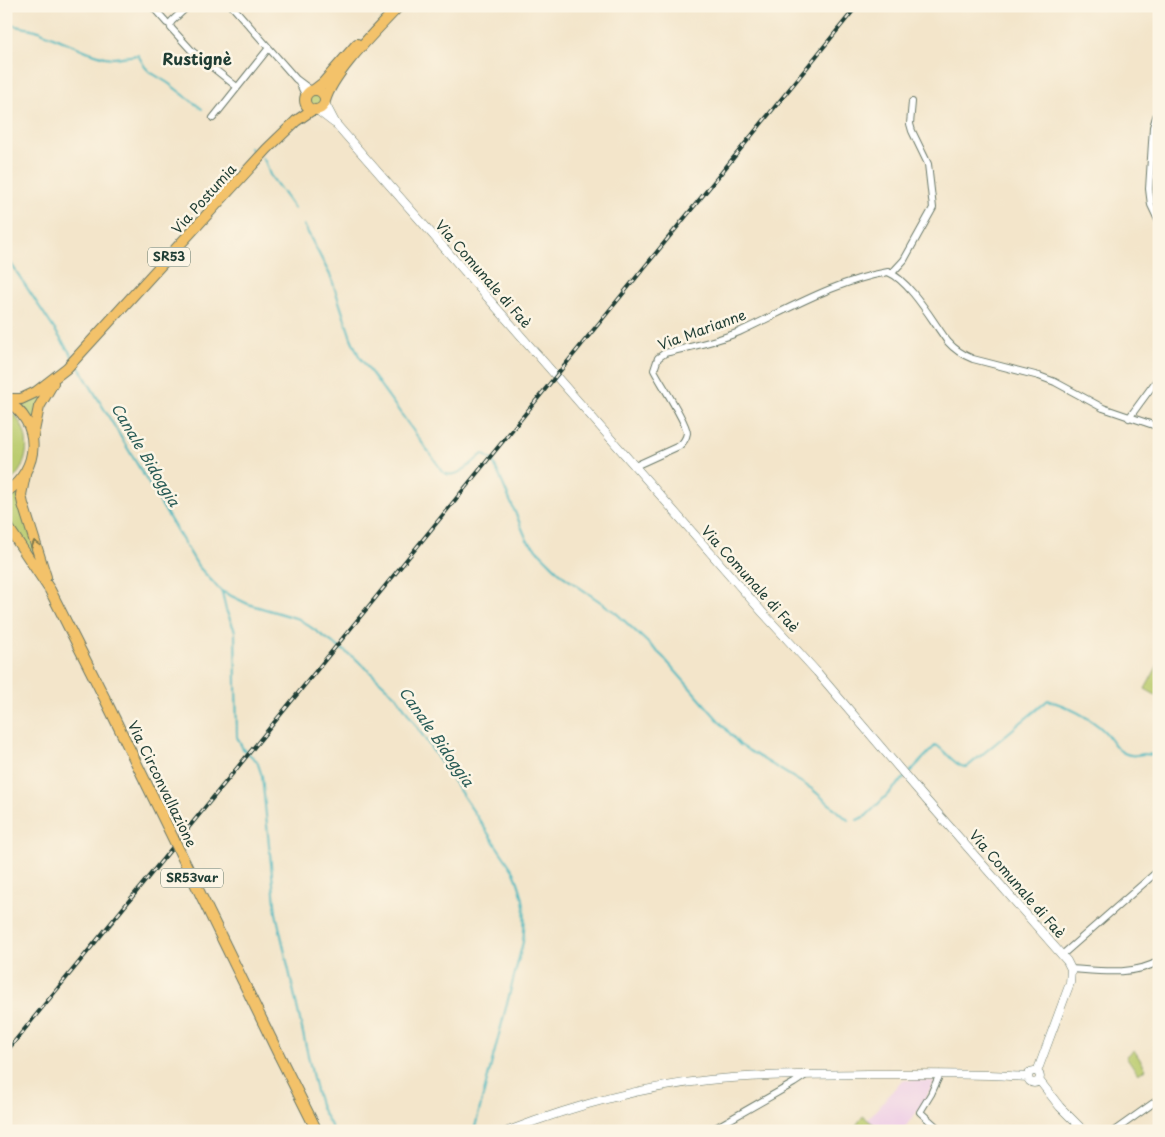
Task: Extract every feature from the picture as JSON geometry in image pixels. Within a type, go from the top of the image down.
[{"type":"main road","name":"Via Postumia","points":[[6,400],[22,399],[36,392],[58,376],[80,355],[311,100],[323,83],[391,6]]},
{"type":"main road","points":[[325,102],[322,93],[311,100],[322,108],[325,102],[331,86],[341,71],[398,6]]},
{"type":"main road","name":"Via Postumia","points":[[32,438],[39,407],[46,392],[58,376]]},
{"type":"main road","name":"SR53","points":[[6,400],[18,410],[27,422],[32,438],[31,461],[25,475]]},
{"type":"main road","points":[[6,492],[25,475]]},
{"type":"main road","name":"Via Circonvallazione","points":[[25,475],[22,495],[23,504],[50,590]]},
{"type":"main road","name":"Via Circonvallazione","points":[[6,524],[50,590],[315,1129]]},
{"type":"street","points":[[152,6],[192,51],[237,86]]},
{"type":"street","points":[[170,24],[188,6]]},
{"type":"street","points":[[232,6],[299,82],[311,100]]},
{"type":"street","points":[[213,118],[268,49]]},
{"type":"street","name":"Via Comunale di Faè","points":[[311,100],[336,124],[762,612],[817,672],[917,790],[1070,964],[1072,969]]},
{"type":"street","name":"Via Comunale di Faè","points":[[325,102],[336,124]]},
{"type":"street","points":[[912,102],[910,124],[928,164],[933,208],[904,260],[892,273],[912,292],[948,342],[959,352],[973,359],[1040,376],[1055,382],[1102,408],[1159,427]]},
{"type":"street","points":[[1159,107],[1152,127],[1149,189],[1151,205],[1159,222]]},
{"type":"street","name":"Via Marianne","points":[[634,466],[678,446],[684,442],[687,435],[684,423],[654,370],[658,358],[665,353],[727,337],[797,303],[862,278],[888,272],[892,273]]},
{"type":"street","points":[[1129,418],[1159,377]]},
{"type":"street","points":[[1062,955],[1159,870]]},
{"type":"street","points":[[508,1131],[573,1108],[612,1097],[726,1078],[806,1074],[982,1074],[1028,1077],[1028,1080],[1032,1083],[1038,1076],[1070,983],[1072,969],[1130,971],[1149,967],[1159,961]]},
{"type":"street","points":[[710,1131],[794,1083],[806,1074]]},
{"type":"street","points":[[940,1074],[932,1094],[920,1112],[941,1131]]},
{"type":"street","points":[[1038,1076],[1060,1107],[1084,1131]]},
{"type":"street","points":[[1114,1131],[1159,1099]]},
{"type":"shaded area","points":[[902,1080],[935,1081],[920,1108],[902,1131],[882,1131],[867,1120]]},
{"type":"green space","points":[[314,92],[322,100],[314,108],[306,100]]},
{"type":"green space","points":[[51,382],[34,424],[25,410],[16,401]]},
{"type":"green space","points":[[6,408],[22,425],[27,447],[21,468],[6,485]]},
{"type":"green space","points":[[18,489],[41,571],[6,519],[6,498]]},
{"type":"green space","points":[[1159,663],[1159,697],[1145,689]]},
{"type":"green space","points":[[1134,1050],[1146,1069],[1138,1074],[1126,1056]]},
{"type":"green space","points":[[863,1116],[882,1131],[852,1131]]},
{"type":"waterway","points":[[6,24],[36,30],[105,57],[114,58],[138,55],[150,72],[202,109]]},
{"type":"waterway","points":[[250,148],[256,154]]},
{"type":"waterway","points":[[262,158],[270,175],[294,208]]},
{"type":"waterway","points":[[304,225],[331,277],[351,338],[359,356],[444,473],[449,475],[460,472],[483,454],[493,461],[527,540],[563,576],[615,612],[663,657],[740,745],[812,789],[848,820]]},
{"type":"waterway","name":"Canale Bidoggia","points":[[6,256],[72,356]]},
{"type":"waterway","name":"Canale Bidoggia","points":[[76,362],[198,566],[221,591],[248,604],[299,619],[357,660],[397,697],[514,872],[521,891],[524,907],[523,942],[474,1131]]},
{"type":"waterway","points":[[222,592],[226,610],[235,631],[237,737],[243,749],[257,761],[262,776],[276,913],[316,1091],[321,1108],[334,1131]]},
{"type":"waterway","points":[[908,774],[936,745],[959,765],[967,767],[1048,700],[1084,716],[1103,730],[1118,749],[1124,753],[1159,757]]},
{"type":"waterway","points":[[857,820],[866,816],[905,777]]},
{"type":"railway","points":[[6,1052],[857,6]]},
{"type":"district","name":"Rustignè","points":[[197,59]]}]
